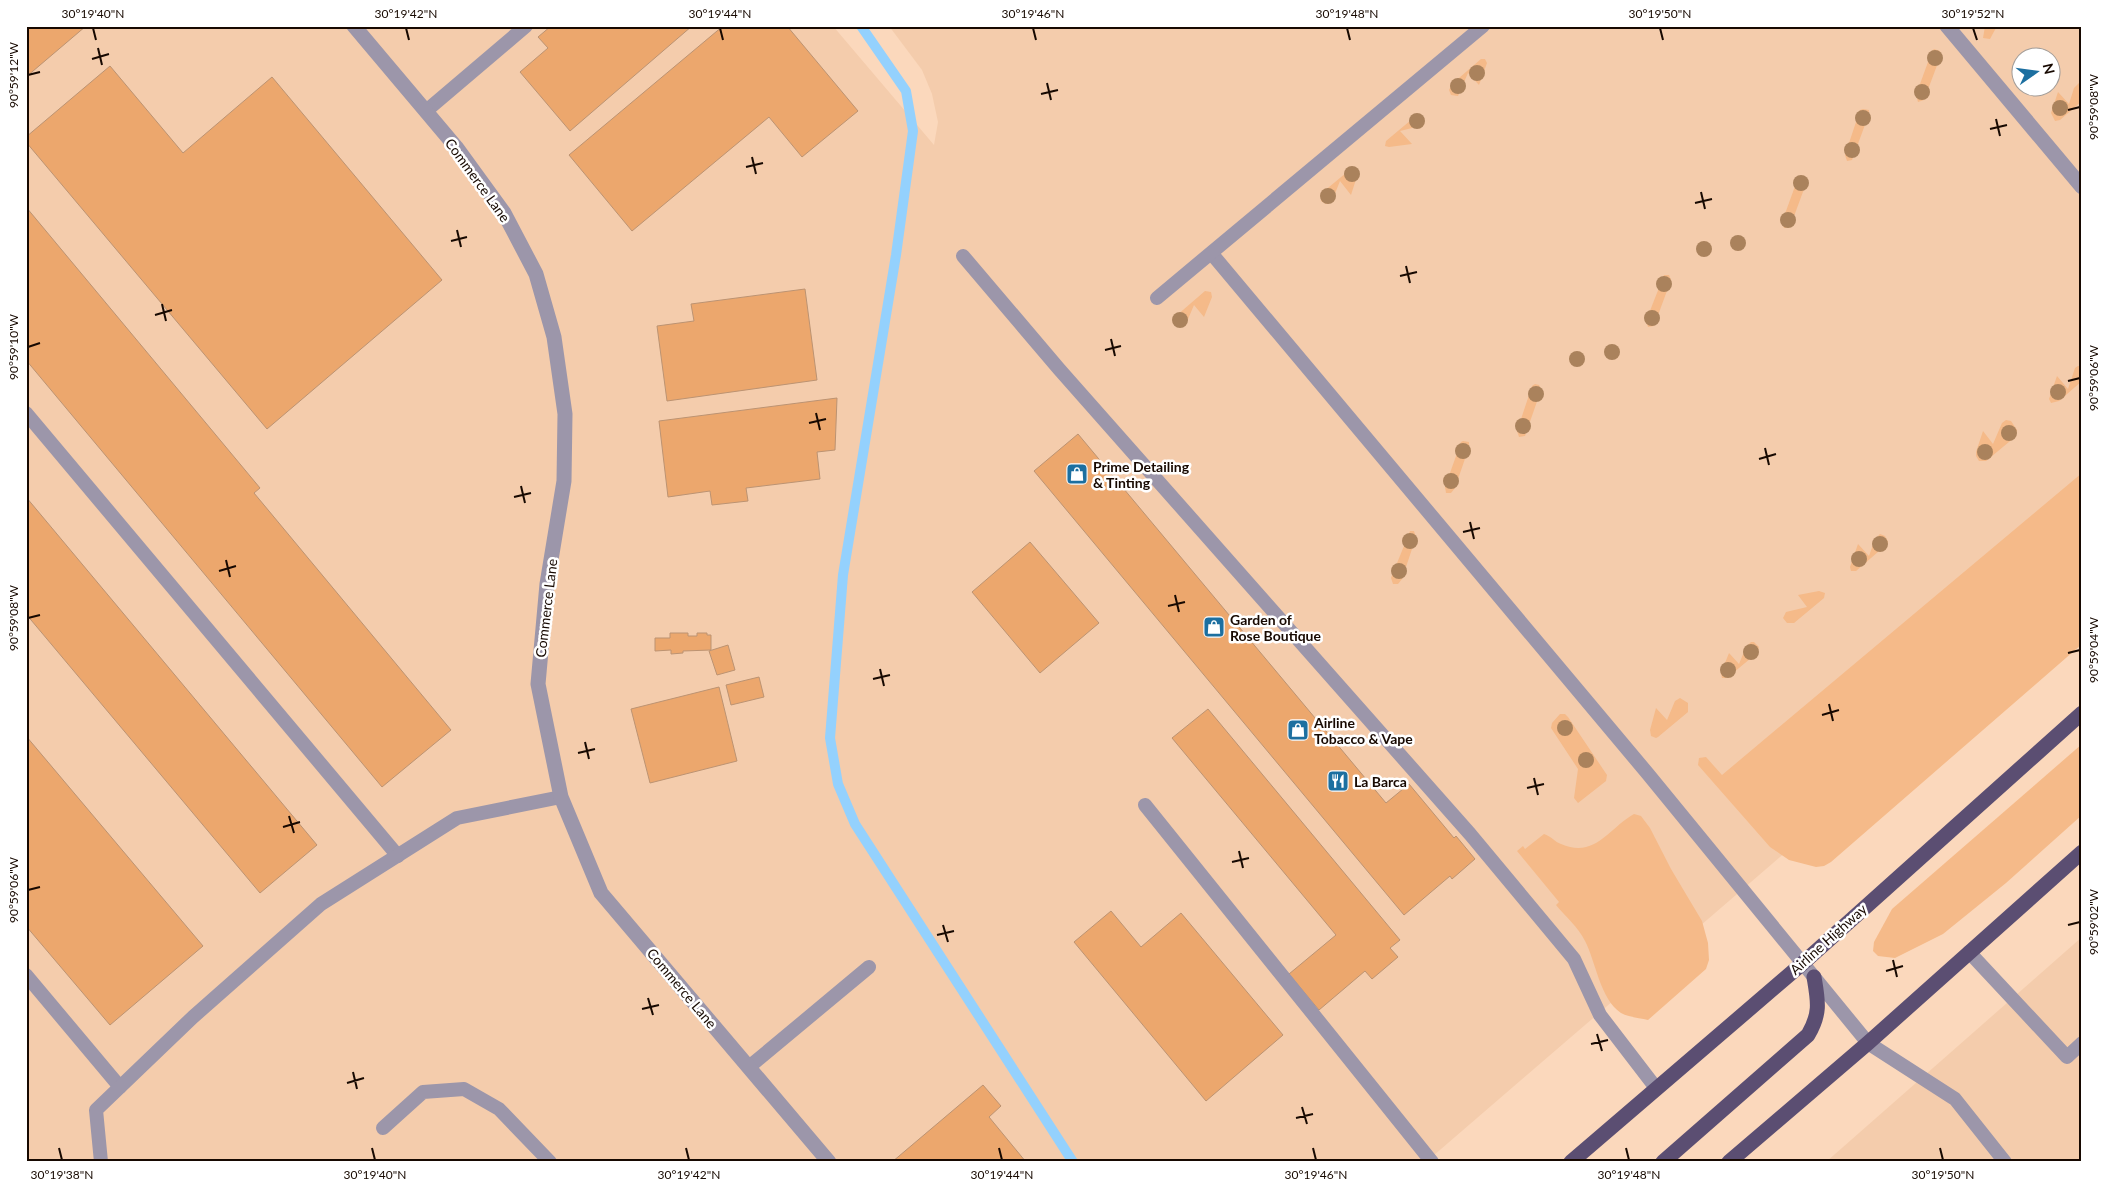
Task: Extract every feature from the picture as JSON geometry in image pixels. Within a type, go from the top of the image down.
[{"type":"highway","name":"Airline Highway","points":[[1571,1162],[1803,963],[2082,713]]},
{"type":"highway","points":[[1729,1162],[1868,1043],[2082,852]]},
{"type":"highway","points":[[1663,1162],[1808,1035],[1817,1020],[1818,1002],[1814,977]]},
{"type":"street","name":"Commerce Lane","points":[[354,26],[456,147],[504,212],[536,274],[554,337],[565,414],[564,481],[547,584],[538,684],[561,797],[602,893],[829,1162]]},
{"type":"street","points":[[1947,26],[2082,187]]},
{"type":"lane","points":[[426,111],[526,26]]},
{"type":"lane","points":[[1157,298],[1483,26]]},
{"type":"lane","points":[[1212,254],[1648,774],[1868,1043],[1955,1099],[2005,1162]]},
{"type":"lane","points":[[963,256],[1059,369],[1470,834],[1574,959],[1600,1015],[1656,1088]]},
{"type":"lane","points":[[26,413],[398,856]]},
{"type":"lane","points":[[101,1162],[96,1110],[194,1017],[321,904],[457,818],[561,797]]},
{"type":"lane","points":[[1145,805],[1432,1162]]},
{"type":"lane","points":[[1968,952],[2067,1057],[2082,1043]]},
{"type":"lane","points":[[749,1067],[869,967]]},
{"type":"lane","points":[[26,975],[120,1087]]},
{"type":"lane","points":[[383,1128],[423,1092],[464,1089],[499,1109],[550,1162]]},
{"type":"shaded area","points":[[26,26],[833,26],[934,145],[938,122],[932,94],[922,70],[889,26],[2082,26],[2082,597],[1426,1162],[26,1162]]},
{"type":"shaded area","points":[[1985,26],[1997,26],[1990,39],[1983,38]]},
{"type":"shaded area","points":[[1934,49],[1940,51],[1941,55],[1924,100],[1918,102],[1916,95]]},
{"type":"shaded area","points":[[1481,59],[1485,59],[1487,63],[1479,85],[1468,73],[1458,96],[1451,95],[1449,90],[1452,84]]},
{"type":"shaded area","points":[[2079,83],[2082,83],[2082,101],[2060,120],[2055,121],[2051,113],[2056,98],[2060,98],[2060,94],[2069,104],[2074,88]]},
{"type":"shaded area","points":[[1860,110],[1869,110],[1869,114],[1852,160],[1847,161],[1845,155]]},
{"type":"shaded area","points":[[1417,115],[1424,118],[1424,125],[1400,131],[1412,144],[1385,146],[1386,141]]},
{"type":"shaded area","points":[[1352,168],[1357,169],[1358,173],[1351,195],[1340,181],[1332,201],[1326,204],[1321,201],[1323,192]]},
{"type":"shaded area","points":[[1805,176],[1807,181],[1790,227],[1784,228],[1782,222],[1798,178]]},
{"type":"shaded area","points":[[1664,275],[1669,275],[1671,280],[1654,326],[1648,327],[1646,321]]},
{"type":"shaded area","points":[[1205,291],[1211,292],[1212,297],[1204,317],[1194,305],[1186,324],[1179,327],[1175,324],[1176,316]]},
{"type":"shaded area","points":[[2082,366],[2082,381],[2059,401],[2051,403],[2049,399],[2057,376],[2068,389],[2075,368]]},
{"type":"shaded area","points":[[1535,384],[1539,385],[1541,390],[1525,436],[1519,437],[1517,431],[1532,386]]},
{"type":"shaded area","points":[[2006,420],[2011,421],[2017,430],[2015,437],[1986,461],[1979,461],[1976,452],[1983,431],[1993,444],[2002,423]]},
{"type":"shaded area","points":[[1463,441],[1469,442],[1469,447],[1455,488],[1451,493],[1446,493],[1445,487]]},
{"type":"shaded area","points":[[2082,473],[2082,644],[1831,862],[1824,866],[1816,867],[1789,860],[1770,847],[1698,765],[1699,758],[1706,757],[1722,775]]},
{"type":"shaded area","points":[[1410,531],[1414,531],[1416,537],[1402,579],[1398,584],[1393,584],[1391,578]]},
{"type":"shaded area","points":[[1880,534],[1885,536],[1888,542],[1886,545],[1856,571],[1851,571],[1850,567],[1858,544],[1869,556],[1875,539]]},
{"type":"shaded area","points":[[1819,591],[1825,593],[1824,598],[1794,623],[1787,623],[1783,618],[1786,612],[1807,607],[1798,595]]},
{"type":"shaded area","points":[[1751,642],[1754,642],[1759,647],[1757,653],[1727,678],[1722,678],[1721,673],[1729,653],[1739,664],[1746,647]]},
{"type":"shaded area","points":[[1680,698],[1688,703],[1688,712],[1658,737],[1651,736],[1650,730],[1656,708],[1667,720],[1675,701]]},
{"type":"shaded area","points":[[1560,714],[1565,714],[1568,717],[1607,775],[1606,781],[1578,803],[1574,798],[1578,769],[1551,728],[1552,723]]},
{"type":"shaded area","points":[[2082,744],[2082,815],[2006,883],[1943,934],[1895,958],[1878,956],[1873,951],[1874,942],[1892,909]]},
{"type":"shaded area","points":[[1634,814],[1641,816],[1650,828],[1671,869],[1702,921],[1708,943],[1709,960],[1706,969],[1648,1020],[1621,1013],[1614,1007],[1603,990],[1582,936],[1556,905],[1559,902],[1517,851],[1523,846],[1525,849],[1544,834],[1559,843],[1573,848],[1583,848],[1601,840]]},
{"type":"shaded area","points":[[2082,937],[2082,1162],[1826,1162]]},
{"type":"building","points":[[26,26],[86,26],[26,77]]},
{"type":"building","points":[[551,26],[692,26],[570,131],[520,72],[548,48],[538,37]]},
{"type":"building","points":[[723,26],[787,26],[858,111],[802,157],[769,117],[632,231],[569,155]]},
{"type":"building","points":[[110,66],[183,153],[272,77],[442,280],[267,429],[26,142],[26,137]]},
{"type":"building","points":[[26,207],[260,488],[254,493],[451,730],[382,787],[26,360]]},
{"type":"building","points":[[805,289],[817,380],[667,401],[657,326],[694,321],[691,304]]},
{"type":"building","points":[[837,398],[835,450],[817,452],[820,479],[746,488],[748,501],[712,505],[710,491],[668,497],[659,421]]},
{"type":"building","points":[[1078,434],[1386,803],[1409,784],[1454,838],[1456,836],[1475,859],[1452,879],[1450,876],[1404,915],[1034,471]]},
{"type":"building","points":[[26,497],[317,845],[260,893],[26,614]]},
{"type":"building","points":[[1030,542],[1099,623],[1040,673],[972,592]]},
{"type":"building","points":[[670,633],[688,633],[688,636],[697,636],[697,633],[707,633],[707,635],[711,635],[711,650],[683,651],[683,653],[671,654],[671,650],[655,651],[655,638],[670,638]]},
{"type":"building","points":[[728,645],[735,670],[717,675],[709,651]]},
{"type":"building","points":[[759,677],[764,697],[731,705],[726,685]]},
{"type":"building","points":[[719,687],[737,761],[650,783],[631,709]]},
{"type":"building","points":[[1208,709],[1400,940],[1390,948],[1398,957],[1372,979],[1365,971],[1319,1010],[1289,974],[1336,935],[1172,738]]},
{"type":"building","points":[[26,736],[203,946],[110,1025],[26,926]]},
{"type":"building","points":[[1111,911],[1141,947],[1181,913],[1283,1035],[1206,1101],[1074,942]]},
{"type":"building","points":[[983,1085],[1001,1106],[989,1117],[1026,1162],[892,1162]]},
{"type":"waterway","points":[[861,26],[906,91],[913,131],[896,255],[843,575],[830,738],[838,784],[855,824],[1073,1162]]},
{"type":"place","name":"Prime Detailing & Tinting","points":[[1077,474]]},
{"type":"place","name":"Garden of Rose Boutique","points":[[1214,627]]},
{"type":"place","name":"Airline Tobacco & Vape","points":[[1298,730]]},
{"type":"place","name":"La Barca","points":[[1338,781]]}]
